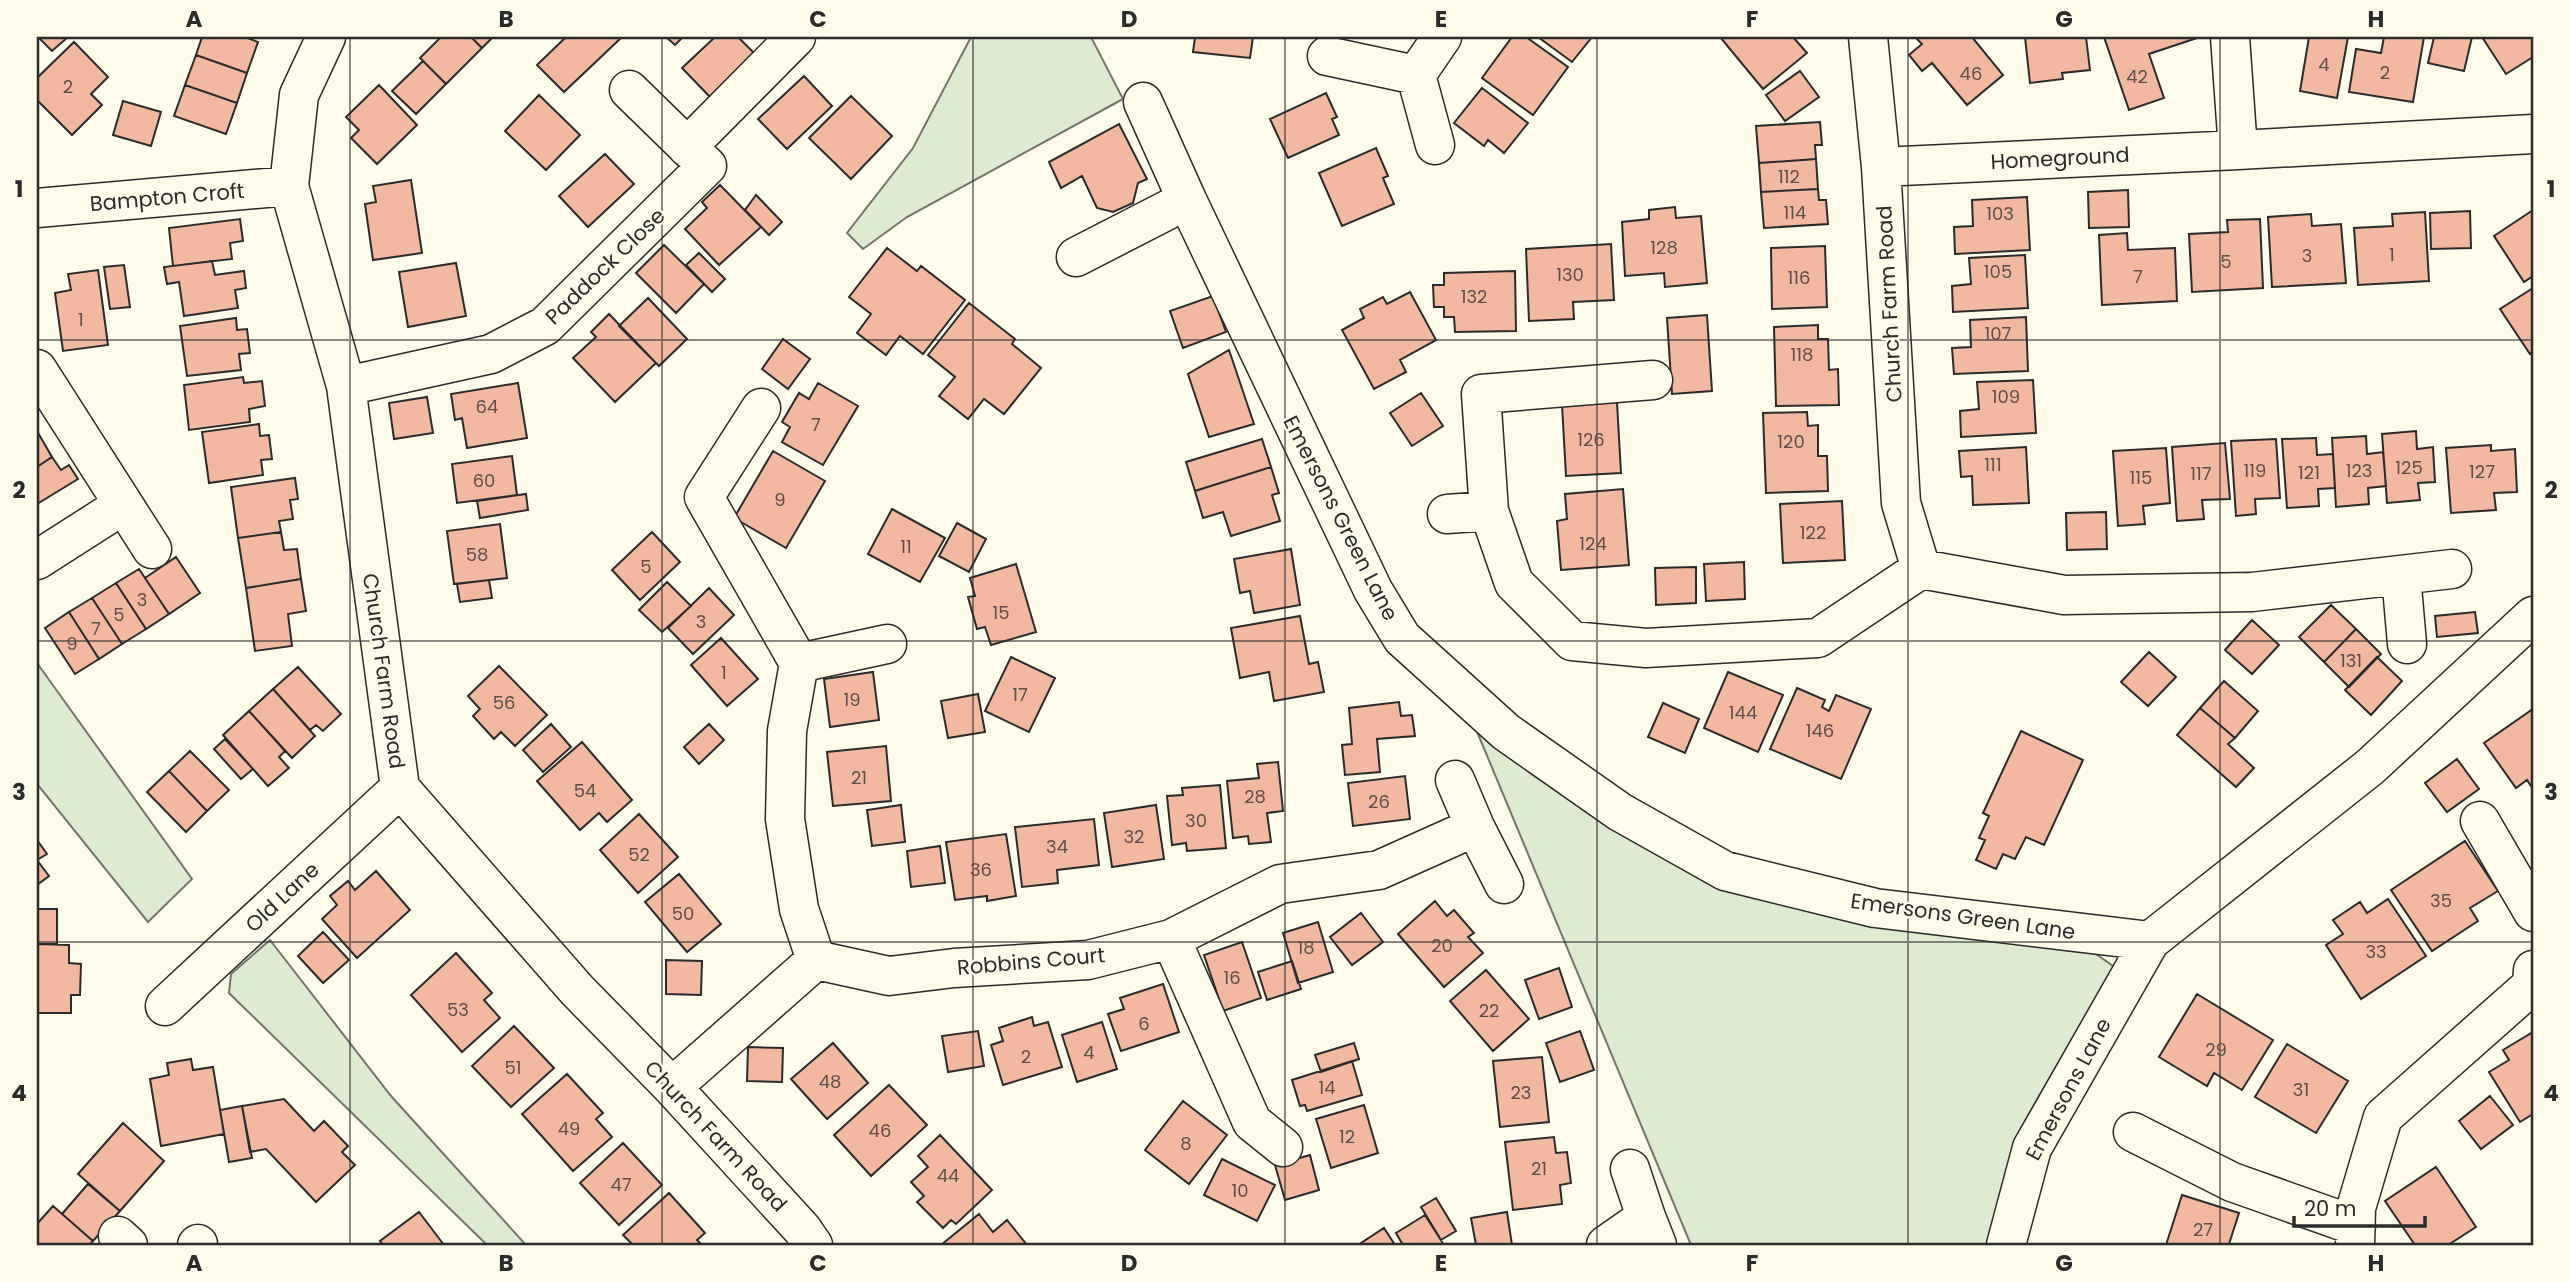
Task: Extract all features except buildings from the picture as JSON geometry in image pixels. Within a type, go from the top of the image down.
[{"type":"street","name":"Church Farm Road","points":[[326,37],[299,95],[289,186],[346,386],[400,788],[577,990],[672,1087],[802,1229],[813,1245]]},
{"type":"street","points":[[687,147],[796,37]]},
{"type":"street","points":[[1435,145],[1416,75],[1442,37]]},
{"type":"street","name":"Church Farm Road","points":[[1868,37],[1881,167],[1901,503],[1921,569]]},
{"type":"street","points":[[2230,37],[2238,150]]},
{"type":"street","points":[[1327,56],[1416,75]]},
{"type":"street","name":"Paddock Close","points":[[346,386],[491,354],[545,326],[707,166],[629,90]]},
{"type":"street","name":"Emersons Green Lane","points":[[1143,102],[1186,200],[1373,590],[1402,638],[1506,733],[1620,812],[1725,871],[1875,908],[2150,941]]},
{"type":"street","name":"Homeground","points":[[1881,167],[2533,134]]},
{"type":"street","name":"Bampton Croft","points":[[39,208],[289,186]]},
{"type":"street","points":[[1076,257],[1186,200]]},
{"type":"street","points":[[37,369],[152,549]]},
{"type":"street","points":[[1653,380],[1481,394],[1489,511],[1514,583],[1572,641],[1646,648],[1818,638],[1921,569],[2064,595],[2252,592],[2452,569]]},
{"type":"street","points":[[672,1087],[816,960],[799,909],[785,819],[786,731],[799,663],[704,497],[761,408]]},
{"type":"street","points":[[37,560],[123,505]]},
{"type":"street","points":[[1447,514],[1489,511]]},
{"type":"street","points":[[2401,575],[2407,644]]},
{"type":"street","points":[[2150,941],[2370,767],[2533,616]]},
{"type":"street","points":[[799,663],[887,645]]},
{"type":"street","points":[[1455,780],[1504,884]]},
{"type":"street","name":"Old Lane","points":[[165,1006],[400,788]]},
{"type":"street","points":[[2480,821],[2533,912]]},
{"type":"street","name":"Robbins Court","points":[[816,960],[889,976],[954,968],[1088,960],[1171,939],[1280,884],[1379,870],[1475,827]]},
{"type":"street","points":[[1171,939],[1252,1122],[1283,1147]]},
{"type":"street","name":"Emersons Lane","points":[[2006,1245],[2032,1148],[2150,941]]},
{"type":"street","points":[[2133,1132],[2232,1182],[2356,1236],[2356,1208],[2383,1116],[2533,981]]},
{"type":"street","points":[[1606,1245],[1651,1231],[1630,1169]]},
{"type":"green space","points":[[971,37],[1091,37],[1123,99],[907,217],[863,249],[847,233],[913,148]]},
{"type":"green space","points":[[37,663],[192,879],[148,922],[37,784]]},
{"type":"green space","points":[[1473,722],[1710,877],[2089,949],[2120,971],[1992,1245],[1691,1245]]},
{"type":"green space","points":[[270,940],[391,1096],[526,1245],[487,1245],[229,993],[231,974]]}]
